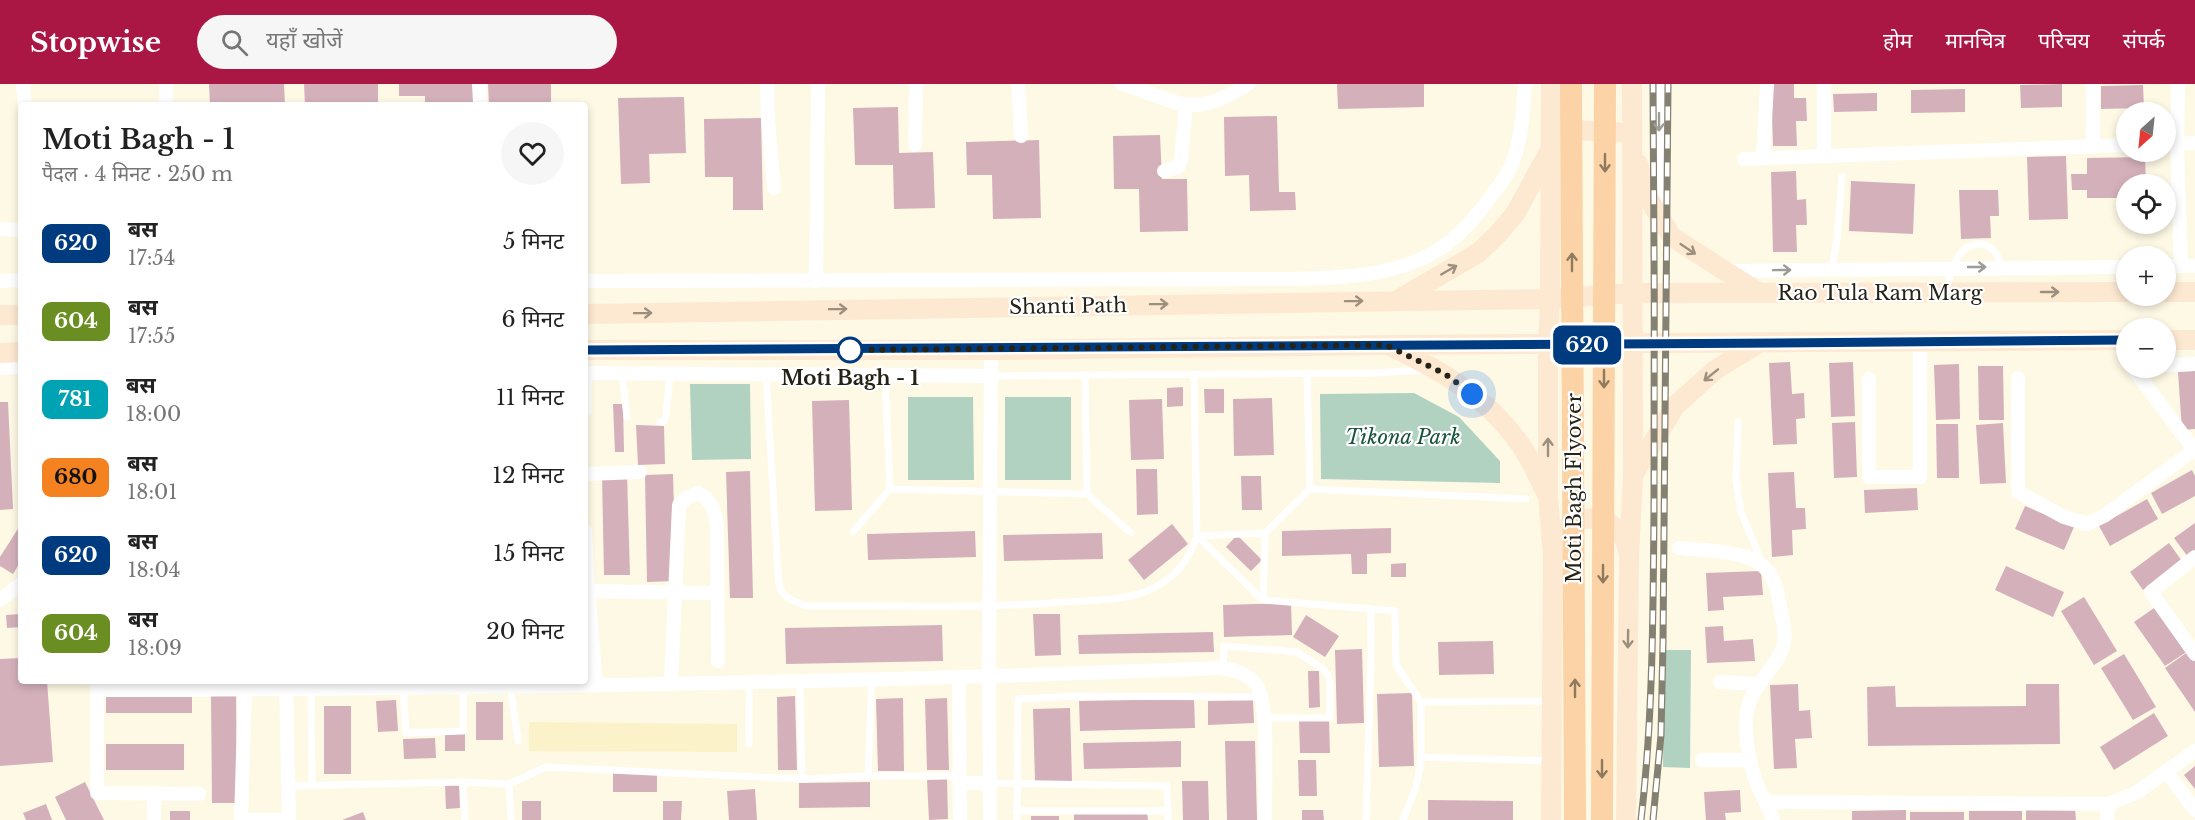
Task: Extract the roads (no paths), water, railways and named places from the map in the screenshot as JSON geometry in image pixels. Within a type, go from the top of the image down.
[{"type":"main road","points":[[1551,84],[1548,345],[1548,497],[1553,555],[1551,820]]},
{"type":"main road","name":"Moti Bagh Flyover","points":[[1572,84],[1575,815]]},
{"type":"main road","name":"Moti Bagh Flyover","points":[[1602,820],[1605,84]]},
{"type":"main road","points":[[1626,820],[1629,557],[1633,475],[1632,84]]},
{"type":"main road","points":[[1552,138],[1632,139]]},
{"type":"main road","points":[[1398,300],[1478,253],[1496,236],[1515,214],[1552,138]]},
{"type":"main road","points":[[1632,139],[1648,198],[1672,237],[1760,293]]},
{"type":"main road","name":"Rao Tula Ram Marg","points":[[1550,299],[1632,292],[2116,292]]},
{"type":"main road","points":[[2176,292],[2195,292]]},
{"type":"main road","name":"Shanti Path","points":[[588,314],[1550,299]]},
{"type":"main road","points":[[0,315],[18,315]]},
{"type":"main road","points":[[588,350],[991,350],[2116,340]]},
{"type":"main road","points":[[2176,340],[2195,340]]},
{"type":"main road","points":[[1633,475],[1675,405],[1715,370],[1760,343]]},
{"type":"main road","points":[[1386,345],[1435,369],[1486,404],[1520,442],[1548,497]]},
{"type":"main road","points":[[0,353],[18,352]]},
{"type":"main road","points":[[1553,555],[1556,540],[1564,528],[1577,520],[1592,517],[1606,520],[1618,529],[1627,542],[1629,557]]},
{"type":"street","points":[[24,84],[25,102]]},
{"type":"street","points":[[165,84],[165,102]]},
{"type":"street","points":[[479,84],[480,102]]},
{"type":"street","points":[[767,84],[774,188]]},
{"type":"street","points":[[816,281],[818,84]]},
{"type":"street","points":[[915,145],[916,84]]},
{"type":"street","points":[[1018,84],[1021,136]]},
{"type":"street","points":[[1122,84],[1175,104],[1210,103],[1226,98],[1248,84]]},
{"type":"street","points":[[588,281],[1288,279],[1353,276],[1392,269],[1425,259],[1454,240],[1478,215],[1502,182],[1513,161],[1525,84]]},
{"type":"street","points":[[1658,217],[1659,84]]},
{"type":"street","points":[[1763,158],[1767,84]]},
{"type":"street","points":[[1824,84],[1824,156]]},
{"type":"street","points":[[2093,84],[2093,147]]},
{"type":"street","points":[[2178,84],[2177,144],[2188,266]]},
{"type":"street","points":[[1164,171],[1178,167],[1181,160],[1186,104]]},
{"type":"street","points":[[2177,144],[2195,143]]},
{"type":"street","points":[[1744,159],[2116,146]]},
{"type":"street","points":[[0,229],[18,230]]},
{"type":"street","points":[[1723,271],[2116,267]]},
{"type":"street","points":[[0,281],[18,280]]},
{"type":"street","points":[[1869,380],[1869,477],[1920,477],[1920,342]]},
{"type":"street","points":[[990,820],[991,350]]},
{"type":"street","points":[[2176,365],[2195,364]]},
{"type":"street","points":[[0,368],[18,367]]},
{"type":"street","points":[[588,373],[991,375]]},
{"type":"street","points":[[2018,378],[2018,492],[2064,517],[2087,524],[2104,516],[2194,451],[2140,378]]},
{"type":"street","points":[[588,474],[640,472]]},
{"type":"street","points":[[671,682],[679,506],[686,498],[698,494],[708,499],[715,509],[718,661]]},
{"type":"street","points":[[1679,548],[1746,557],[1764,568],[1775,584],[1785,642],[1781,652],[1758,684],[1749,702],[1746,720],[1750,760],[1760,792],[1767,802],[1773,820]]},
{"type":"street","points":[[2195,557],[2151,592],[2195,654]]},
{"type":"street","points":[[0,600],[18,586]]},
{"type":"street","points":[[588,591],[718,593]]},
{"type":"street","points":[[588,610],[596,684]]},
{"type":"street","points":[[199,794],[98,793],[97,686],[244,690],[287,685],[403,687],[989,677],[1222,668],[1239,670],[1256,684],[1261,697],[1265,746],[1265,820]]},
{"type":"street","points":[[959,677],[960,820]]},
{"type":"street","points":[[1719,682],[1758,684]]},
{"type":"street","points":[[244,690],[241,820],[289,820],[287,685]]},
{"type":"street","points":[[1767,802],[2108,804],[2136,793],[2195,750]]},
{"type":"street","points":[[1702,760],[1750,760]]},
{"type":"street","points":[[2166,771],[2195,810]]},
{"type":"street","points":[[960,780],[990,783]]},
{"type":"street","points":[[154,793],[154,820]]},
{"type":"street","points":[[2107,820],[2108,804]]},
{"type":"lane","points":[[1832,269],[1842,177]]},
{"type":"lane","points":[[1946,292],[1953,267],[1962,250],[1972,244],[1985,245],[1994,250],[2002,267]]},
{"type":"lane","points":[[991,375],[1376,373],[1435,369]]},
{"type":"lane","points":[[622,373],[627,417]]},
{"type":"lane","points":[[1307,373],[1310,489]]},
{"type":"lane","points":[[660,422],[664,421],[666,416],[670,374]]},
{"type":"lane","points":[[766,374],[777,559],[780,589],[786,599],[808,606],[989,606],[1113,599],[1146,591],[1173,576],[1191,554],[1197,536],[1194,374]]},
{"type":"lane","points":[[853,532],[890,489],[885,375]]},
{"type":"lane","points":[[1084,375],[1087,494]]},
{"type":"lane","points":[[1738,422],[1736,480],[1741,512],[1764,568]]},
{"type":"lane","points":[[890,489],[1087,494],[1131,533]]},
{"type":"lane","points":[[1197,536],[1265,533],[1310,489],[1526,499]]},
{"type":"lane","points":[[1263,600],[1265,533]]},
{"type":"lane","points":[[1197,536],[1263,600],[1395,611],[1396,664],[1420,702],[1421,757],[1416,787],[1403,820]]},
{"type":"lane","points":[[1366,820],[1371,609]]},
{"type":"lane","points":[[1222,668],[1224,646],[1235,646],[1297,652],[1322,668],[1328,675],[1330,718],[1263,718]]},
{"type":"lane","points":[[868,776],[872,679]]},
{"type":"lane","points":[[800,680],[802,779]]},
{"type":"lane","points":[[749,681],[749,744]]},
{"type":"lane","points":[[311,685],[312,785]]},
{"type":"lane","points":[[510,685],[519,741]]},
{"type":"lane","points":[[403,687],[406,733],[463,731],[463,686]]},
{"type":"lane","points":[[1017,820],[1018,699],[1074,696],[1261,697]]},
{"type":"lane","points":[[1420,702],[1552,700]]},
{"type":"lane","points":[[1421,757],[1551,761]]},
{"type":"lane","points":[[289,786],[464,782],[509,784],[546,767],[802,779],[868,776],[960,780]]},
{"type":"lane","points":[[464,782],[465,820]]},
{"type":"lane","points":[[990,783],[1167,786],[1168,820]]},
{"type":"lane","points":[[509,784],[511,820]]},
{"type":"lane","points":[[1017,811],[1168,811]]},
{"type":"railway","points":[[1641,820],[1648,743],[1653,627],[1653,84]]},
{"type":"railway","points":[[1653,820],[1661,735],[1663,642],[1668,84]]},
{"type":"place","name":"Moti Bagh - 1","points":[[850,350]]},
{"type":"park label","name":"Tikona Park","points":[[1403,437]]}]
